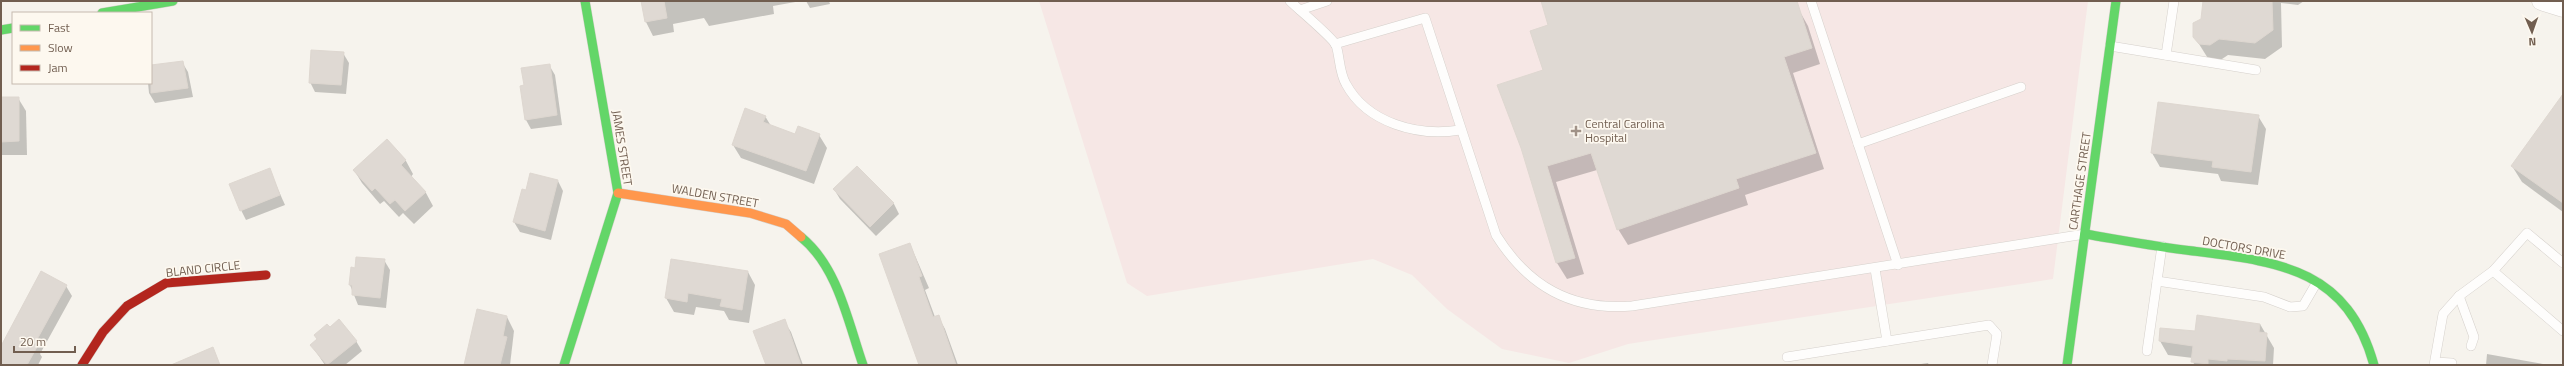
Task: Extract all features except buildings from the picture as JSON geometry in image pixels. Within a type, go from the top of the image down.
[{"type":"street","points":[[108,12],[173,1]]},
{"type":"street","name":"JAMES STREET","points":[[564,365],[618,193],[586,1]]},
{"type":"street","name":"CARTHAGE STREET","points":[[2067,365],[2116,1]]},
{"type":"street","points":[[2541,1],[2563,8]]},
{"type":"street","points":[[1,30],[12,28]]},
{"type":"street","name":"WALDEN STREET","points":[[618,193],[750,213],[786,224],[810,244],[829,270],[864,365]]},
{"type":"street","name":"DOCTORS DRIVE","points":[[2085,234],[2260,260],[2290,268],[2317,282],[2344,304],[2359,326],[2371,348],[2374,365]]},
{"type":"street","name":"BLAND CIRCLE","points":[[82,365],[103,332],[127,306],[166,283],[266,275]]},
{"type":"lane","points":[[1290,1],[1335,44],[1345,83],[1356,100],[1372,113],[1409,129],[1429,132],[1460,130]]},
{"type":"lane","points":[[1300,10],[1326,1]]},
{"type":"lane","points":[[1811,1],[1898,265]]},
{"type":"lane","points":[[2166,55],[2174,1]]},
{"type":"lane","points":[[1335,44],[1425,18],[1460,130],[1496,235],[1507,252],[1536,281],[1572,300],[1612,308],[1632,306],[1875,269],[2085,234]]},
{"type":"lane","points":[[2110,46],[2256,70]]},
{"type":"lane","points":[[1858,144],[2021,87]]},
{"type":"lane","points":[[2452,363],[2434,363],[2442,314],[2459,296],[2493,271],[2527,233],[2563,263]]},
{"type":"lane","points":[[2147,351],[2162,246]]},
{"type":"lane","points":[[1875,269],[1887,341]]},
{"type":"lane","points":[[2493,271],[2563,331]]},
{"type":"lane","points":[[2157,281],[2264,296],[2290,307],[2303,306],[2317,282]]},
{"type":"lane","points":[[2459,296],[2474,337],[2471,346]]},
{"type":"lane","points":[[1787,357],[1989,325],[1997,334],[1992,365]]},
{"type":"shaded area","name":"Central Carolina Hospital","points":[[1039,1],[2088,1],[2053,279],[1628,344],[1569,363],[1502,349],[1447,309],[1412,275],[1373,259],[1147,296],[1127,283]]},
{"type":"traffic: fast","points":[[108,12],[173,1]]},
{"type":"traffic: fast","points":[[564,365],[618,193],[585,1]]},
{"type":"traffic: fast","points":[[2067,365],[2116,1]]},
{"type":"traffic: fast","points":[[1,30],[12,28]]},
{"type":"traffic: fast","points":[[2085,234],[2254,260],[2281,266],[2306,276],[2328,289],[2346,308],[2362,333],[2374,365]]},
{"type":"traffic: fast","points":[[801,237],[814,249],[833,279],[847,314],[863,365]]},
{"type":"traffic: slow","points":[[618,193],[750,213],[786,224],[801,237]]},
{"type":"traffic: jam","points":[[82,365],[103,332],[127,306],[166,283],[266,275]]},
{"type":"place","name":"Central Carolina Hospital","points":[[1576,131]]}]
